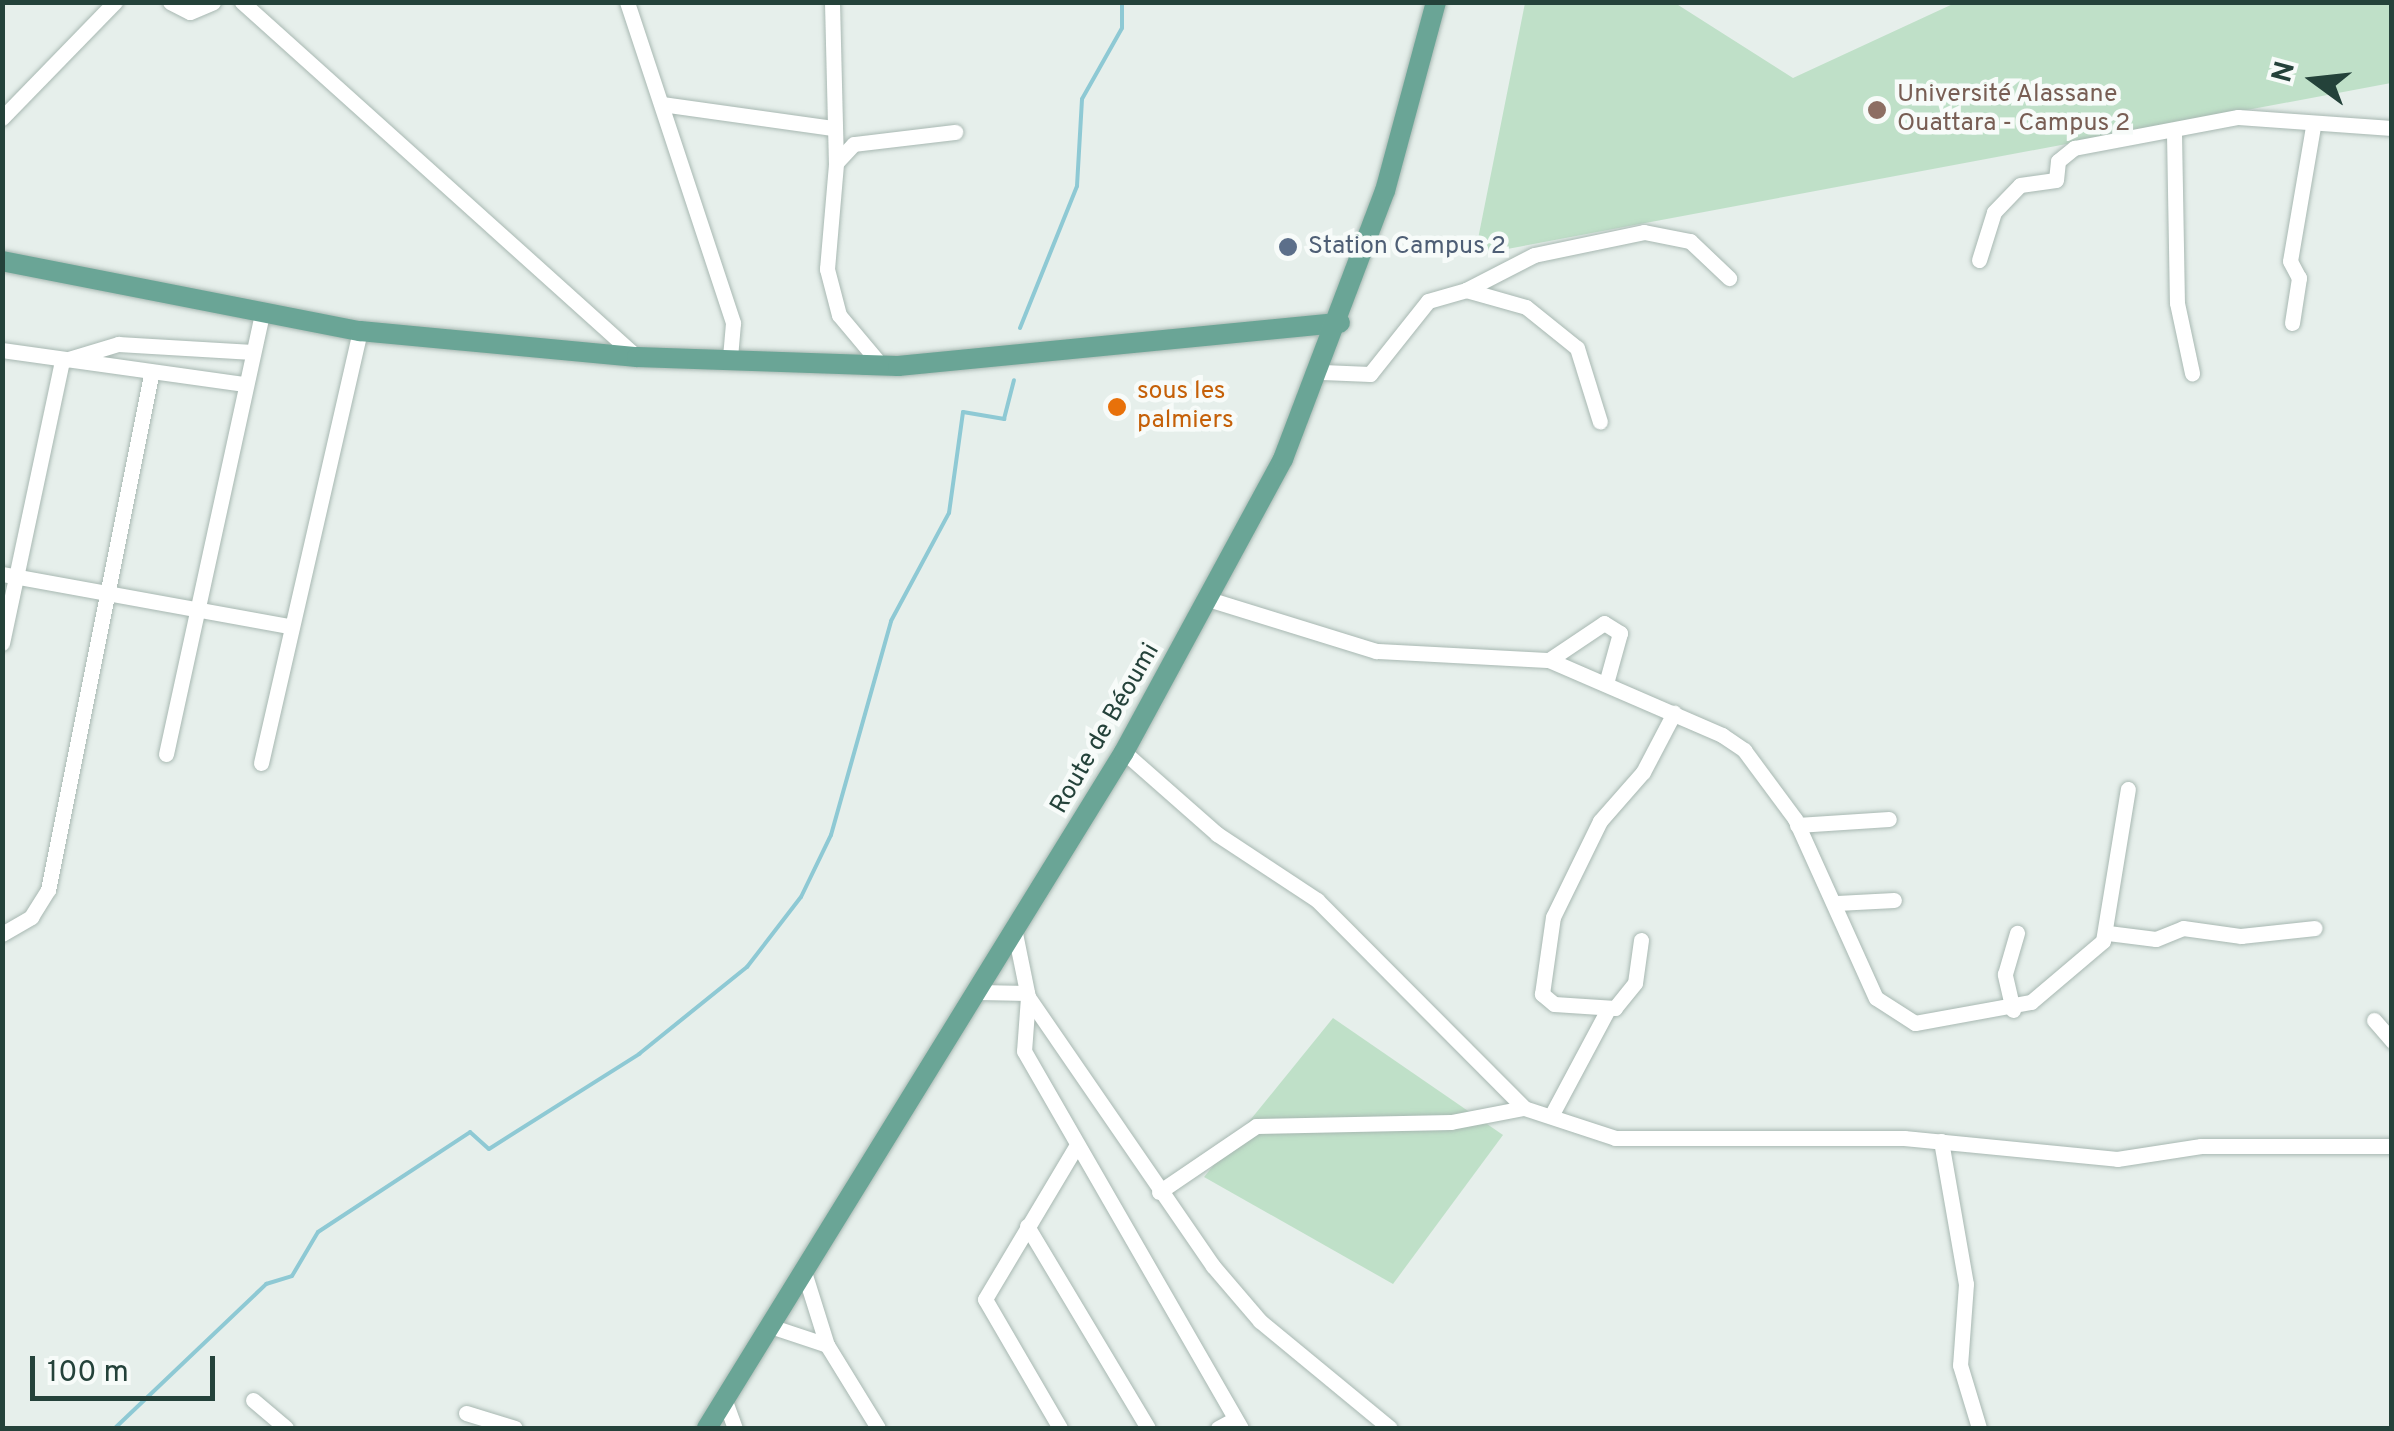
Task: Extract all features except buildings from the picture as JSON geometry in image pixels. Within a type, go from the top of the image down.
[{"type":"main road","name":"Route de Béoumi","points":[[707,1428],[1015,933],[1124,752],[1208,600],[1322,372],[1340,324],[1436,2]]},
{"type":"main road","points":[[2,260],[360,331],[637,357],[881,365],[1340,324]]},
{"type":"street","points":[[2,118],[115,2]]},
{"type":"street","points":[[170,2],[190,12],[212,2]]},
{"type":"street","points":[[242,2],[637,357]]},
{"type":"street","points":[[627,2],[733,323],[730,361]]},
{"type":"street","points":[[832,2],[832,128],[836,163],[827,269],[839,315],[881,365]]},
{"type":"street","points":[[662,104],[832,128]]},
{"type":"street","points":[[1979,260],[1994,212],[2020,185],[2056,180],[2062,154],[2238,117],[2313,128],[2392,128]]},
{"type":"street","points":[[2292,323],[2299,278],[2290,260],[2313,128]]},
{"type":"street","points":[[836,163],[854,144],[955,132]]},
{"type":"street","points":[[2174,133],[2177,303],[2192,373]]},
{"type":"street","points":[[1322,372],[1370,374],[1428,301],[1466,290],[1534,255],[1644,232],[1690,242],[1729,278]]},
{"type":"street","points":[[1466,290],[1526,306],[1577,348],[1600,422]]},
{"type":"street","points":[[166,754],[262,313]]},
{"type":"street","points":[[261,764],[287,626],[360,331]]},
{"type":"street","points":[[62,361],[118,344],[253,352]]},
{"type":"street","points":[[2,350],[151,376],[246,384]]},
{"type":"street","points":[[2,643],[9,575],[62,361]]},
{"type":"street","points":[[2,934],[31,917],[48,890],[111,593],[151,376]]},
{"type":"street","points":[[9,575],[287,626]]},
{"type":"street","points":[[1208,600],[1376,651],[1548,660],[1608,680],[1744,750],[1797,825],[1876,998],[1893,1016],[1937,1025],[2013,1010],[2108,933],[2128,789]]},
{"type":"street","points":[[1548,660],[1604,623],[1620,633],[1608,680]]},
{"type":"street","points":[[1606,1011],[1554,1004],[1539,975],[1553,917],[1600,820],[1643,772],[1674,713]]},
{"type":"street","points":[[1124,752],[1217,834],[1317,900],[1524,1108]]},
{"type":"street","points":[[1797,825],[1889,819]]},
{"type":"street","points":[[1836,904],[1894,900]]},
{"type":"street","points":[[2108,933],[2156,939],[2183,928],[2241,936],[2314,928]]},
{"type":"street","points":[[2013,1010],[2006,974],[2017,932]]},
{"type":"street","points":[[1015,933],[1028,995],[1024,1051],[1075,1148],[1238,1424],[1218,1428]]},
{"type":"street","points":[[1550,1116],[1606,1011],[1635,983],[1641,940]]},
{"type":"street","points":[[979,992],[1028,995]]},
{"type":"street","points":[[1028,995],[1160,1192],[1260,1320],[1390,1428]]},
{"type":"street","points":[[2374,1020],[2392,1041]]},
{"type":"street","points":[[1160,1192],[1256,1126],[1450,1122],[1524,1108],[1614,1138],[1661,1141],[1942,1140],[2117,1159],[2201,1146],[2392,1146]]},
{"type":"street","points":[[1942,1140],[1966,1284],[1960,1364],[1979,1428]]},
{"type":"street","points":[[1060,1428],[986,1299],[1075,1148]]},
{"type":"street","points":[[1028,1226],[1148,1428]]},
{"type":"street","points":[[805,1275],[826,1345],[878,1428]]},
{"type":"street","points":[[773,1327],[826,1345]]},
{"type":"street","points":[[253,1400],[286,1428]]},
{"type":"street","points":[[725,1401],[735,1428]]},
{"type":"street","points":[[466,1412],[515,1428]]},
{"type":"green space","name":"Université Alassane Ouattara - Campus 2","points":[[1525,3],[1675,3],[1793,78],[1955,3],[2391,3],[2391,83],[1491,252],[1476,249]]},
{"type":"green space","points":[[1333,1018],[1503,1135],[1393,1284],[1204,1177]]},
{"type":"waterway","points":[[1020,328],[1077,186],[1082,99],[1122,28],[1122,2]]},
{"type":"waterway","points":[[115,1428],[266,1284],[292,1276],[318,1232],[470,1132],[489,1149],[639,1054],[747,967],[801,897],[831,835],[891,621],[949,513],[963,412],[1004,419],[1014,380]]},
{"type":"place","name":"Université Alassane Ouattara - Campus 2","points":[[1877,110]]},
{"type":"place","name":"Station Campus 2","points":[[1288,247]]},
{"type":"place","name":"sous les palmiers","points":[[1117,407]]}]
